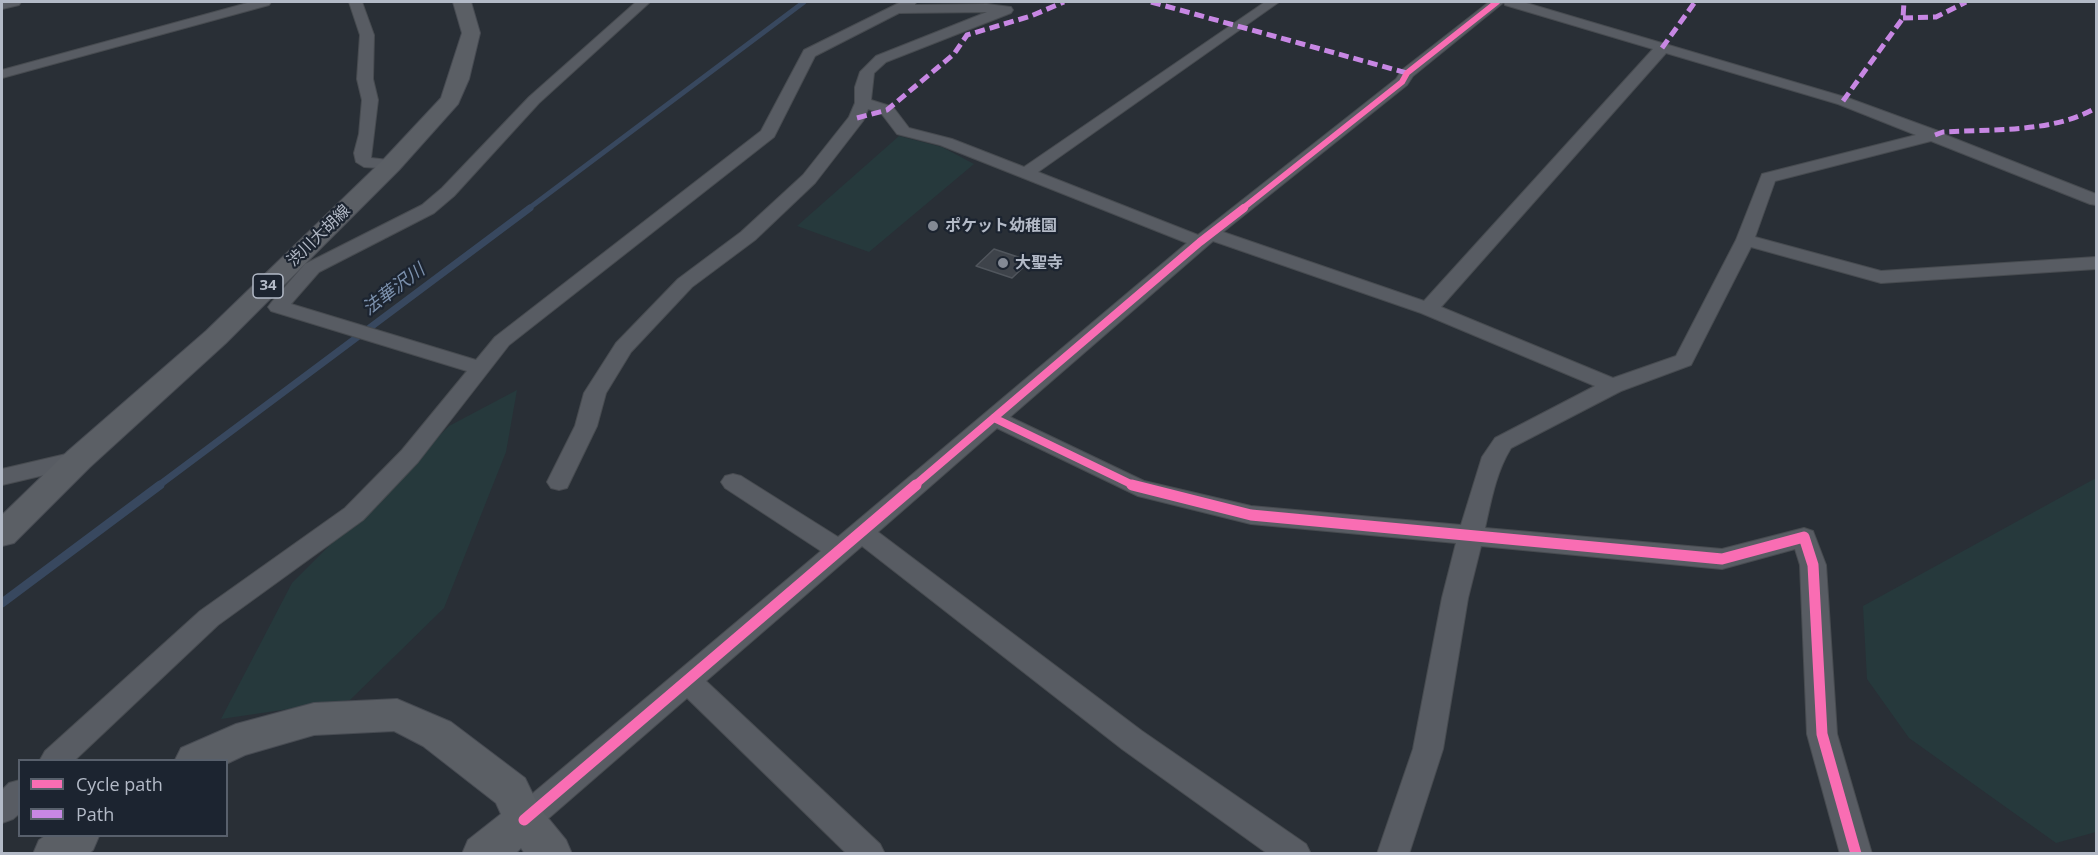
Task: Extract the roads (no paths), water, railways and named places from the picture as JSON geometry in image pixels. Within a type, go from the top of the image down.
[{"type":"main road","name":"渋川大胡線","points":[[2,534],[78,459],[216,337],[301,266],[451,100],[471,33],[462,2]]},
{"type":"main road","points":[[197,759],[236,741],[314,719],[397,715],[437,734],[511,791],[524,820],[551,854]]},
{"type":"main road","points":[[483,854],[524,820]]},
{"type":"main road","points":[[54,854],[77,837]]},
{"type":"street","points":[[2,5],[14,2]]},
{"type":"street","points":[[2,74],[264,2]]},
{"type":"street","points":[[356,2],[367,35],[365,79],[370,100],[367,134],[362,153],[364,162],[391,165]]},
{"type":"street","points":[[481,368],[278,308],[301,266],[428,209],[448,192],[534,100],[643,2]]},
{"type":"street","points":[[1024,174],[1273,2]]},
{"type":"street","points":[[524,820],[1205,238],[1402,82],[1407,73],[1497,2]]},
{"type":"street","points":[[1510,2],[1843,101],[2097,200]]},
{"type":"street","points":[[55,759],[209,618],[354,514],[410,456],[502,341],[768,134],[809,53],[904,5],[1006,10],[881,59],[867,72],[863,87],[863,103],[857,118],[809,179],[748,236],[685,282],[623,348],[594,393],[586,426],[559,482]]},
{"type":"street","points":[[1428,309],[1662,48]]},
{"type":"street","points":[[863,103],[887,110],[903,131],[946,142],[1024,174],[1205,238],[1428,309],[1613,387]]},
{"type":"street","points":[[1393,854],[1428,749],[1455,598],[1482,491],[1494,457],[1503,443],[1613,387],[1684,360],[1745,240],[1768,178],[1935,135]]},
{"type":"street","points":[[1745,240],[1881,277],[2097,263]]},
{"type":"street","points":[[994,418],[1137,488],[1251,515],[1722,559],[1804,537],[1813,565],[1822,734],[1856,854]]},
{"type":"street","points":[[2,477],[78,459]]},
{"type":"street","points":[[733,482],[840,550]]},
{"type":"street","points":[[861,532],[1132,740],[1295,854]]},
{"type":"street","points":[[687,680],[869,854]]},
{"type":"street","points":[[2,810],[18,795]]},
{"type":"waterway","name":"法華沢川","points":[[528,209],[804,2]]},
{"type":"waterway","name":"法華沢川","points":[[158,486],[530,208]]},
{"type":"waterway","name":"法華沢川","points":[[2,603],[160,485]]},
{"type":"place","name":"ポケット幼稚園","points":[[933,226]]},
{"type":"place","name":"大聖寺","points":[[1003,263]]}]
